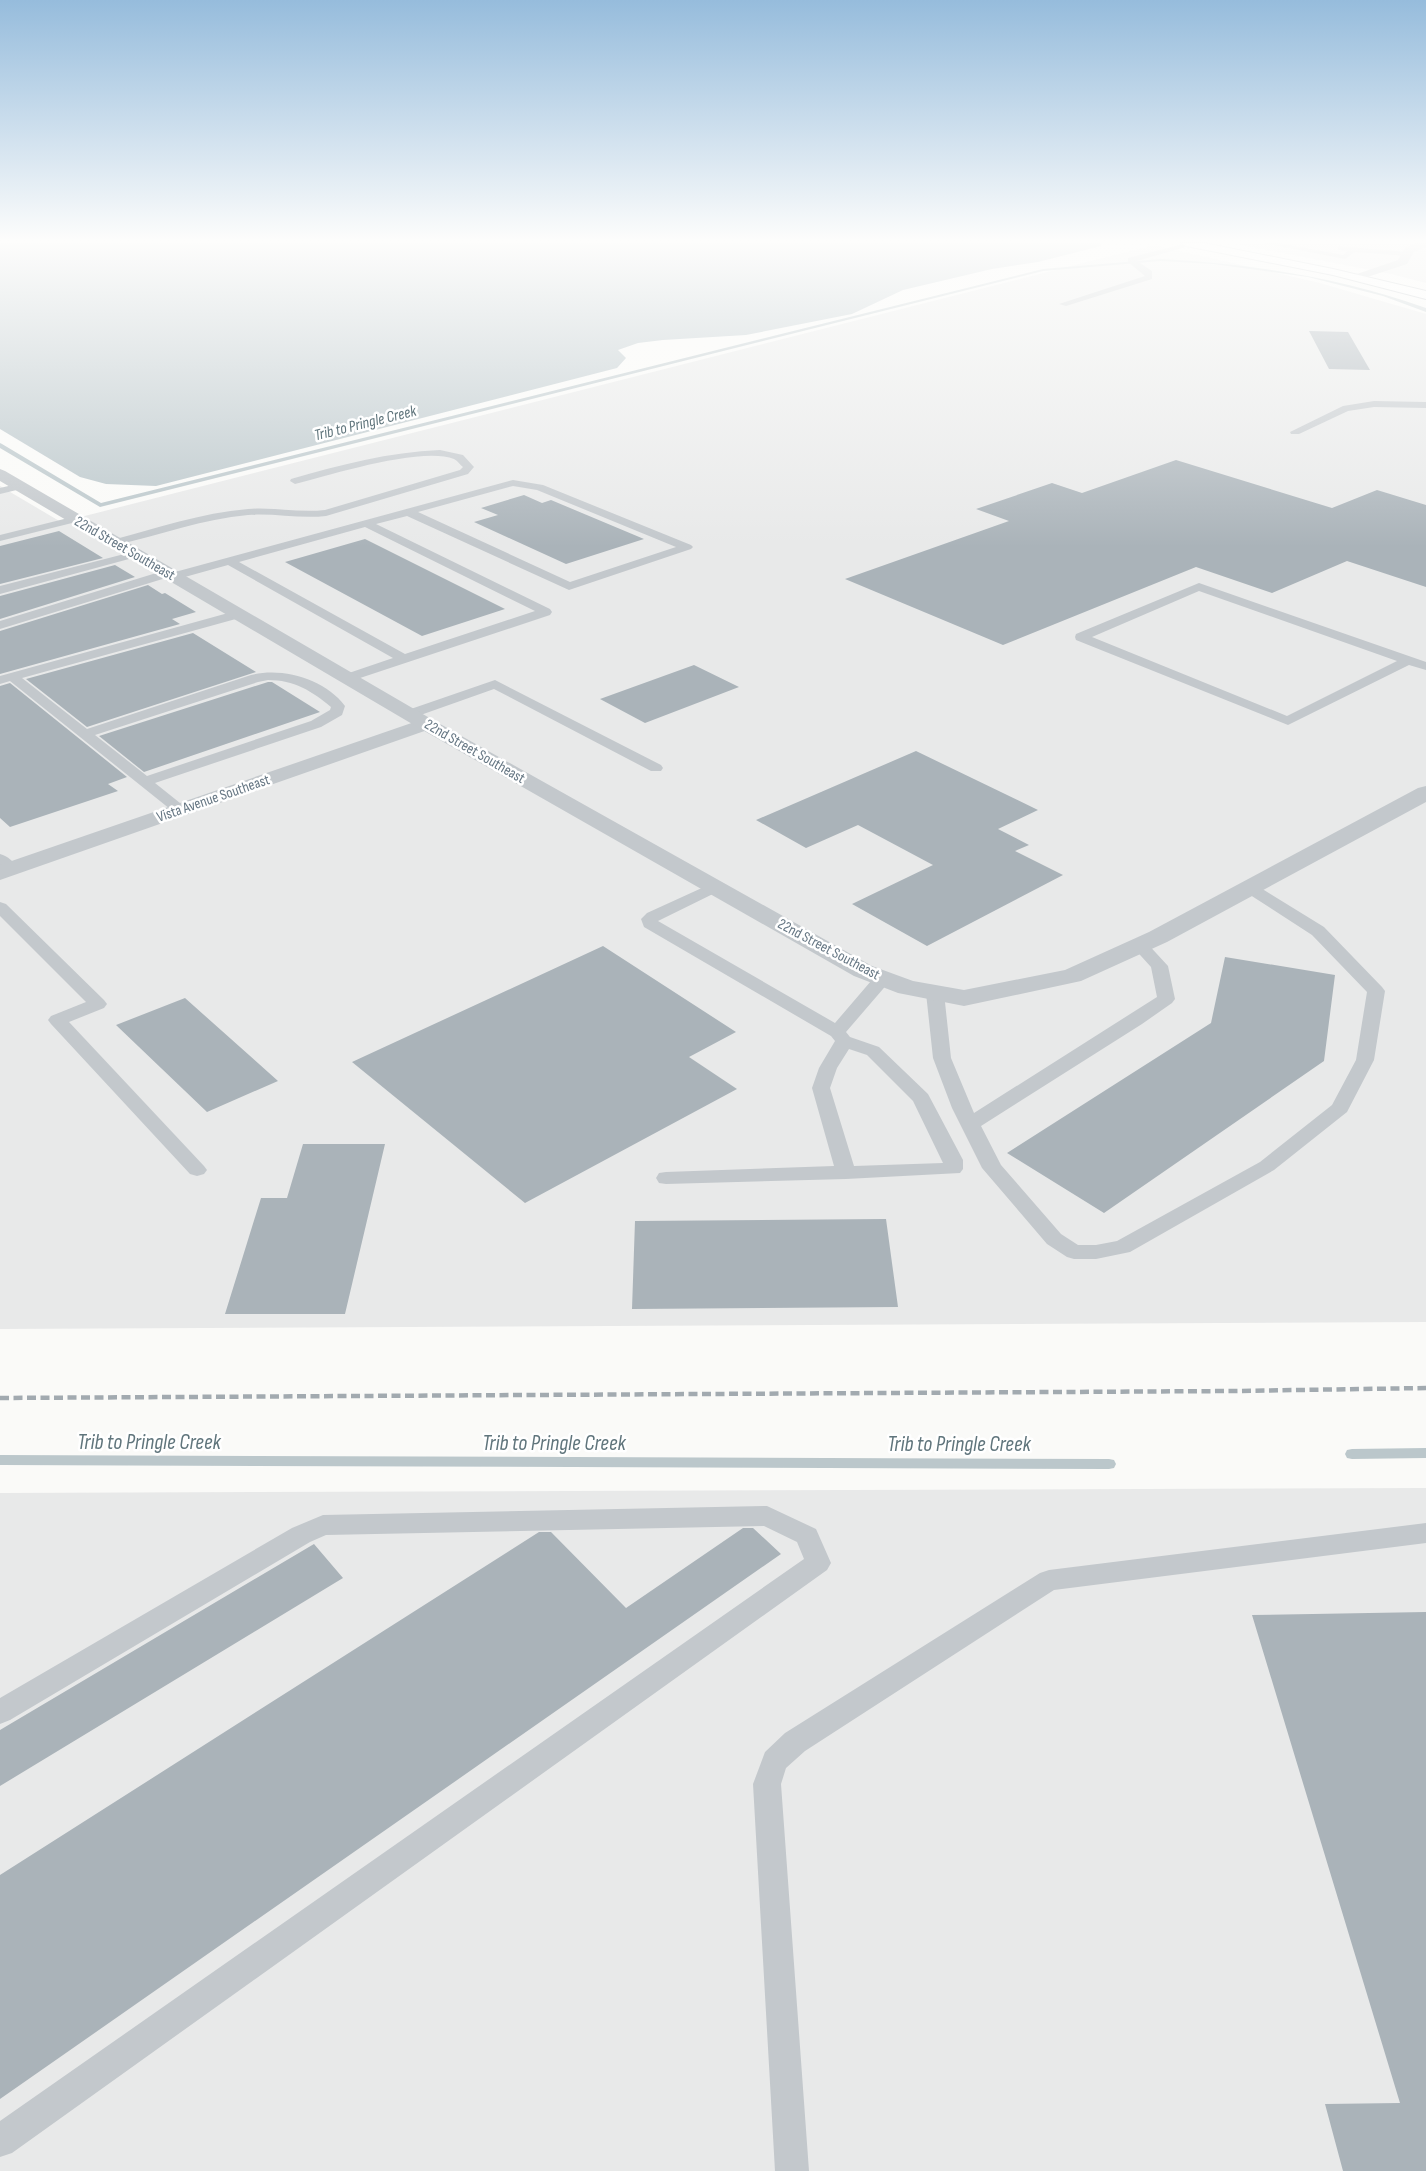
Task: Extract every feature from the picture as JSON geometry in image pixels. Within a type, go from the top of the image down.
[{"type":"street","name":"22nd Street Southeast","points":[[0,474],[418,719],[863,971],[907,988],[964,998],[1072,976],[1139,945]]},
{"type":"street","name":"Vista Avenue Southeast","points":[[4,867],[180,810],[418,719]]},
{"type":"street","points":[[1139,945],[1250,888],[1426,793]]},
{"type":"lane","points":[[1295,432],[1346,408],[1374,404],[1426,405]]},
{"type":"lane","points":[[116,542],[235,514],[268,511],[316,515],[326,513],[464,472],[469,467],[467,462],[458,457],[425,453],[392,456],[295,481]]},
{"type":"lane","points":[[0,625],[172,575],[513,483],[539,487],[687,547],[569,586],[408,512]]},
{"type":"lane","points":[[0,491],[21,486]]},
{"type":"lane","points":[[0,538],[76,518]]},
{"type":"lane","points":[[348,678],[546,612],[365,524]]},
{"type":"lane","points":[[0,590],[136,554]]},
{"type":"lane","points":[[229,561],[404,659]]},
{"type":"lane","points":[[1408,660],[1288,721],[1081,637],[1199,587],[1426,666]]},
{"type":"lane","points":[[6,678],[239,614]]},
{"type":"lane","points":[[85,734],[256,678],[274,674],[293,677],[330,699],[338,706],[337,712],[316,724],[144,782]]},
{"type":"lane","points":[[6,678],[85,734],[180,810]]},
{"type":"lane","points":[[418,719],[495,684],[656,768]]},
{"type":"lane","points":[[666,1178],[948,1170],[953,1169],[954,1166],[921,1098],[872,1051],[840,1037],[650,922],[649,919],[654,916],[715,887]]},
{"type":"lane","points":[[935,993],[942,1058],[970,1124],[992,1168],[1054,1239],[1074,1252],[1096,1252],[1123,1247],[1267,1166],[1340,1108],[1365,1060],[1376,991],[1318,931],[1250,888]]},
{"type":"lane","points":[[3,915],[98,1004],[57,1020],[197,1170]]},
{"type":"lane","points":[[970,1124],[1136,1020],[1166,999],[1159,966],[1139,945]]},
{"type":"lane","points":[[846,1173],[821,1088],[840,1037],[883,978]]},
{"type":"lane","points":[[0,1712],[301,1535],[323,1525],[767,1516],[806,1536],[818,1563],[0,2141]]},
{"type":"lane","points":[[792,2171],[767,1784],[775,1762],[795,1742],[1049,1580],[1426,1534]]},
{"type":"shaded area","points":[[762,344],[1426,344],[1426,1322],[0,1329],[0,486],[61,522]]},
{"type":"shaded area","points":[[1426,1488],[1426,2171],[0,2171],[0,1493]]},
{"type":"water","points":[[0,344],[634,344],[618,350],[626,358],[617,368],[156,486],[106,484],[80,477],[0,429]]},
{"type":"building","points":[[1316,344],[1355,344],[1370,370],[1329,369]]},
{"type":"building","points":[[1176,460],[1332,508],[1377,490],[1426,505],[1426,587],[1347,561],[1272,593],[1196,567],[1003,645],[845,579],[1009,521],[976,509],[1052,483],[1082,493]]},
{"type":"building","points":[[524,495],[542,503],[551,500],[644,539],[566,564],[474,522],[498,515],[481,508]]},
{"type":"building","points":[[59,531],[103,558],[0,584],[0,546]]},
{"type":"building","points":[[365,539],[505,609],[422,636],[285,562]]},
{"type":"building","points":[[115,565],[135,577],[0,619],[0,596]]},
{"type":"building","points":[[148,585],[196,612],[172,619],[180,624],[0,674],[0,631]]},
{"type":"building","points":[[193,633],[256,672],[87,727],[26,679]]},
{"type":"building","points":[[694,665],[739,687],[645,723],[600,699]]},
{"type":"building","points":[[272,682],[320,712],[144,772],[99,736]]},
{"type":"building","points":[[10,683],[127,777],[108,784],[118,791],[10,827],[0,818],[0,686]]},
{"type":"building","points":[[916,751],[1038,810],[998,829],[1029,845],[1015,851],[1063,875],[927,946],[852,904],[933,865],[858,825],[806,848],[756,820]]},
{"type":"building","points":[[603,946],[736,1032],[689,1057],[737,1089],[525,1203],[352,1062]]},
{"type":"building","points":[[1225,957],[1335,975],[1324,1061],[1104,1213],[1007,1153],[1211,1023]]},
{"type":"building","points":[[185,998],[278,1081],[207,1112],[116,1025]]},
{"type":"building","points":[[303,1144],[385,1144],[345,1314],[225,1314],[261,1198],[287,1198]]},
{"type":"building","points":[[886,1219],[898,1307],[632,1309],[635,1221]]},
{"type":"building","points":[[743,1528],[753,1528],[781,1554],[0,2099],[0,1875],[539,1532],[551,1532],[626,1608]]},
{"type":"building","points":[[314,1544],[343,1578],[0,1786],[0,1730]]},
{"type":"building","points":[[1426,1612],[1426,2171],[1343,2171],[1325,2104],[1400,2103],[1252,1615]]},
{"type":"waterway","name":"Trib to Pringle Creek","points":[[0,445],[100,505],[745,344]]},
{"type":"waterway","name":"Trib to Pringle Creek","points":[[1352,1454],[1426,1453]]},
{"type":"waterway","name":"Trib to Pringle Creek","points":[[0,1460],[1109,1464]]},
{"type":"railway","points":[[0,1398],[1235,1391],[1426,1388]]}]
